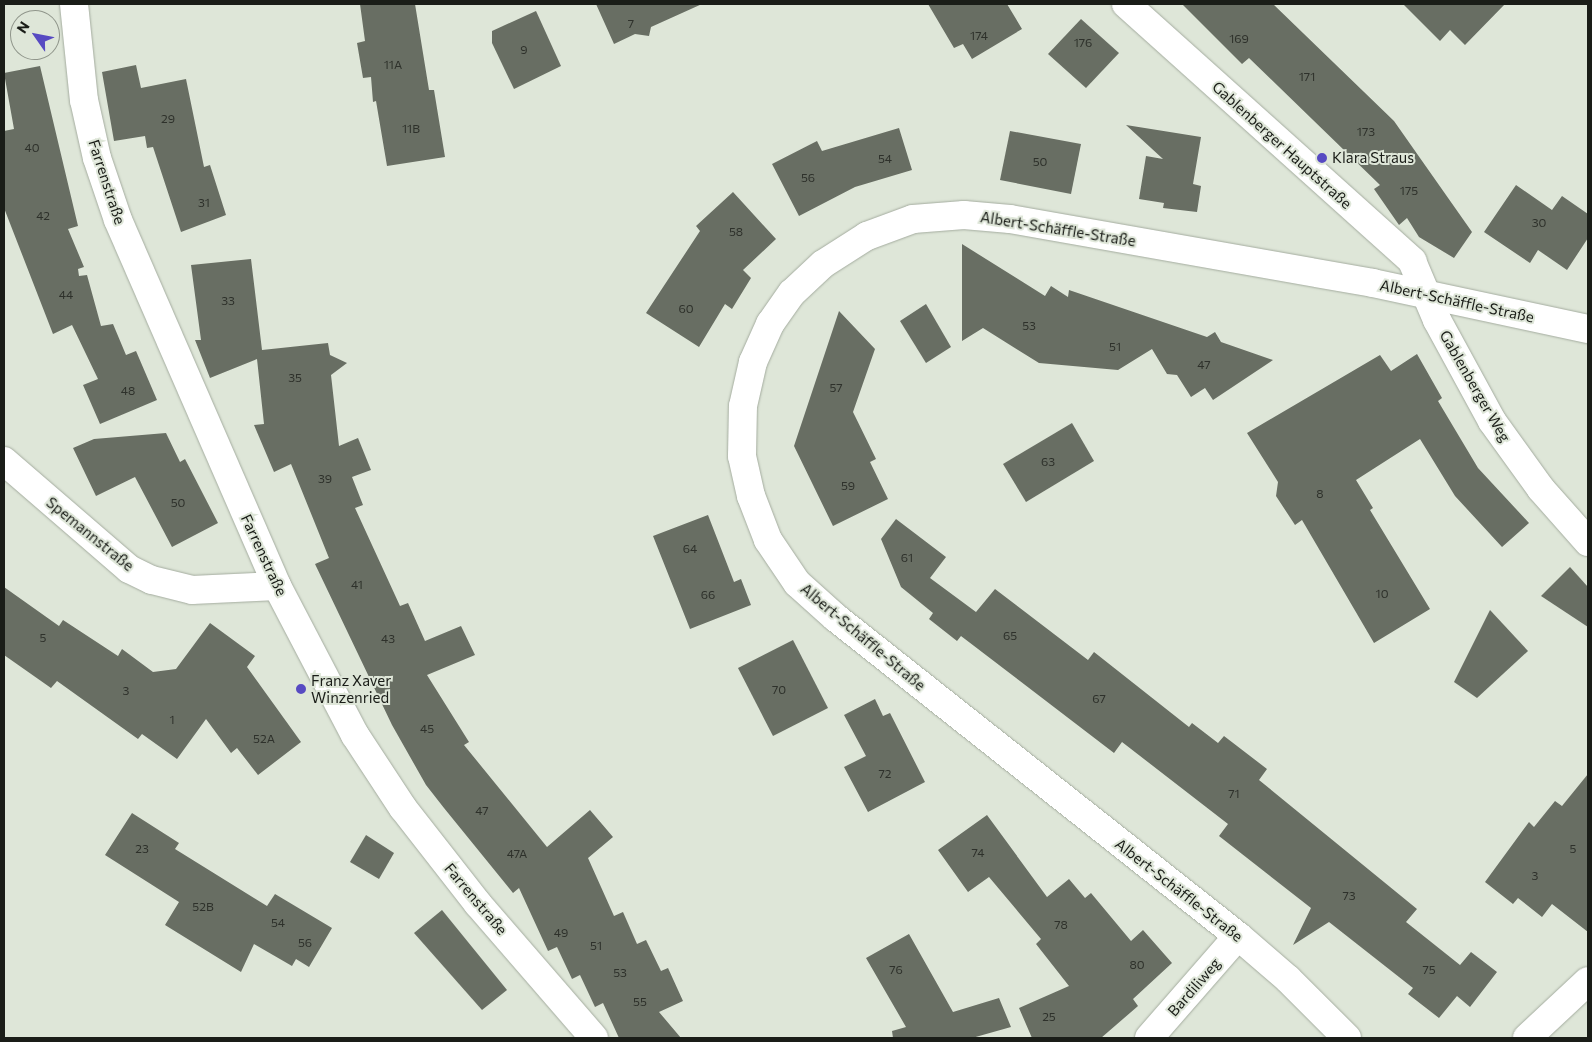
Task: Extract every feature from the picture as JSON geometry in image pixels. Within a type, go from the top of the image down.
[{"type":"street","name":"Farrenstraße","points":[[74,4],[84,100],[97,158],[118,220],[277,586],[355,735],[404,808],[478,904],[594,1038]]},
{"type":"street","name":"Gablenberger Hauptstraße","points":[[1126,4],[1412,261],[1426,295]]},
{"type":"street","name":"Albert-Schäffle-Straße","points":[[1347,1038],[1288,979],[1238,936],[851,630],[797,583],[768,540],[751,496],[742,456],[743,406],[753,362],[770,324],[792,293],[822,264],[867,236],[913,219],[964,215],[1010,219],[1426,295],[1588,329]]},
{"type":"street","name":"Gablenberger Weg","points":[[1426,295],[1492,421],[1541,490],[1588,542]]},
{"type":"street","name":"Spemannstraße","points":[[4,461],[129,569],[152,580],[192,590],[277,586]]},
{"type":"street","name":"Bardiliweg","points":[[1149,1038],[1238,936]]},
{"type":"street","points":[[1526,1038],[1588,981]]},
{"type":"building","points":[[360,4],[415,4],[429,90],[434,90],[445,157],[387,166],[376,101],[373,102],[371,77],[363,78],[357,43],[365,41]]},
{"type":"building","points":[[596,4],[702,4],[651,27],[649,36],[635,34],[614,44]]},
{"type":"building","points":[[928,4],[1007,4],[1022,29],[972,59],[963,44],[954,48]]},
{"type":"building","points":[[1182,4],[1273,4],[1394,121],[1472,232],[1454,258],[1419,237],[1407,218],[1399,225],[1374,189],[1380,185],[1249,58],[1242,64]]},
{"type":"building","points":[[1403,4],[1505,4],[1465,45],[1450,30],[1440,41]]},
{"type":"building","points":[[536,11],[561,66],[514,89],[492,43],[492,31]]},
{"type":"building","points":[[1081,19],[1119,53],[1086,88],[1048,54]]},
{"type":"building","points":[[136,65],[141,88],[186,79],[204,167],[210,165],[226,215],[181,232],[153,147],[147,148],[145,136],[114,141],[102,72]]},
{"type":"building","points":[[40,66],[78,226],[68,229],[84,267],[78,269],[79,276],[87,275],[101,326],[113,324],[126,355],[136,351],[157,400],[100,424],[83,385],[98,379],[72,325],[53,334],[4,208],[4,131],[14,129],[4,73]]},
{"type":"building","points":[[1126,125],[1201,137],[1193,184],[1201,186],[1197,212],[1163,208],[1164,203],[1139,199],[1146,156],[1163,159]]},
{"type":"building","points":[[899,128],[912,170],[855,187],[799,216],[772,164],[817,141],[822,151]]},
{"type":"building","points":[[1010,131],[1081,144],[1071,194],[1000,180]]},
{"type":"building","points":[[1516,185],[1552,210],[1562,196],[1588,214],[1588,238],[1567,270],[1538,250],[1530,263],[1484,232]]},
{"type":"building","points":[[733,192],[776,239],[743,270],[751,278],[732,309],[725,304],[699,347],[646,313],[700,231],[696,226]]},
{"type":"building","points":[[962,244],[1045,296],[1051,286],[1068,297],[1069,290],[1207,337],[1215,332],[1221,342],[1273,360],[1213,400],[1205,388],[1191,397],[1177,375],[1167,374],[1152,349],[1118,370],[1039,363],[983,328],[962,341]]},
{"type":"building","points":[[251,259],[262,350],[328,343],[330,355],[347,363],[331,375],[339,446],[358,438],[371,470],[352,477],[363,505],[355,508],[400,606],[408,603],[425,641],[461,626],[475,655],[427,675],[469,742],[464,745],[547,847],[590,810],[613,837],[588,858],[614,916],[623,912],[637,944],[646,940],[661,971],[668,968],[683,1001],[659,1012],[681,1038],[619,1038],[603,1003],[595,1007],[580,975],[572,979],[557,947],[548,951],[519,888],[513,893],[426,785],[392,725],[315,564],[329,558],[291,464],[274,472],[254,425],[264,424],[257,359],[210,378],[195,340],[201,340],[191,265]]},
{"type":"building","points":[[926,304],[951,347],[926,363],[900,321]]},
{"type":"building","points":[[839,311],[875,349],[853,412],[876,459],[870,462],[888,499],[833,526],[794,446]]},
{"type":"building","points":[[1417,354],[1442,398],[1438,401],[1478,468],[1529,523],[1502,547],[1455,496],[1420,439],[1356,480],[1373,508],[1370,510],[1430,609],[1374,643],[1302,520],[1295,525],[1276,496],[1278,482],[1247,433],[1380,355],[1391,371]]},
{"type":"building","points":[[1072,423],[1094,461],[1026,502],[1003,464]]},
{"type":"building","points":[[166,433],[180,462],[185,459],[218,523],[172,547],[135,477],[96,496],[73,448],[94,439]]},
{"type":"building","points":[[708,515],[734,582],[741,579],[751,605],[690,629],[653,536]]},
{"type":"building","points":[[896,519],[946,557],[930,578],[976,612],[995,589],[1088,660],[1094,652],[1189,727],[1192,723],[1218,743],[1224,736],[1267,769],[1259,780],[1417,909],[1406,922],[1460,965],[1471,952],[1497,972],[1470,1007],[1457,996],[1439,1018],[1408,994],[1413,988],[1329,922],[1293,945],[1311,908],[1219,836],[1228,824],[1122,742],[1114,753],[961,636],[957,641],[929,619],[933,613],[901,587],[881,539]]},
{"type":"building","points":[[1570,567],[1588,587],[1588,627],[1541,596]]},
{"type":"building","points":[[4,587],[59,626],[63,620],[118,656],[122,649],[153,672],[176,669],[210,623],[255,656],[247,667],[301,742],[258,775],[237,748],[231,753],[206,719],[177,759],[142,734],[138,739],[57,681],[51,688],[4,655]]},
{"type":"building","points":[[1490,610],[1528,651],[1477,698],[1454,682]]},
{"type":"building","points":[[793,640],[828,708],[773,736],[738,668]]},
{"type":"building","points":[[875,699],[883,716],[890,713],[925,782],[868,812],[844,767],[866,756],[844,715]]},
{"type":"building","points":[[1588,774],[1588,932],[1552,904],[1542,917],[1518,898],[1513,904],[1485,882],[1529,822],[1534,827],[1555,801],[1562,806]]},
{"type":"building","points":[[132,813],[179,843],[175,849],[267,906],[275,894],[332,928],[309,967],[296,959],[292,966],[254,944],[241,972],[165,925],[179,902],[105,855]]},
{"type":"building","points":[[987,815],[1047,897],[1069,879],[1085,898],[1091,893],[1131,941],[1143,930],[1172,963],[1133,999],[1138,1006],[1101,1038],[1032,1038],[1019,1008],[1069,986],[1036,944],[1041,939],[989,877],[968,892],[938,850]]},
{"type":"building","points":[[366,835],[394,853],[379,879],[350,862]]},
{"type":"building","points":[[442,910],[507,990],[482,1010],[414,933]]},
{"type":"building","points":[[909,934],[953,1012],[999,998],[1011,1027],[972,1038],[893,1038],[892,1031],[906,1027],[866,958]]},
{"type":"place","name":"Klara Straus","points":[[1322,158]]},
{"type":"place","name":"Franz Xaver Winzenried","points":[[301,689]]}]
